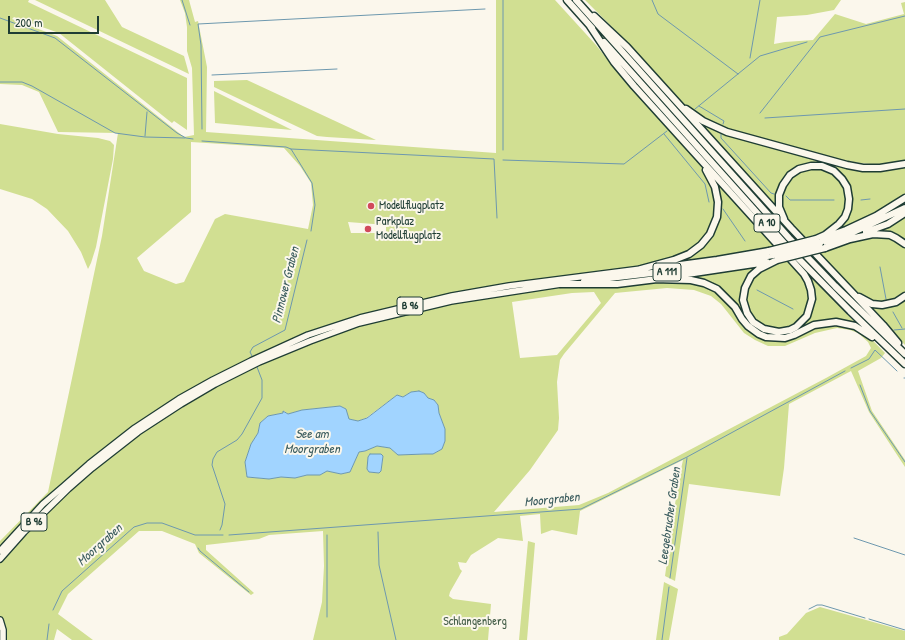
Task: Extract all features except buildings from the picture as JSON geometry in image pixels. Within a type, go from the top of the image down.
[{"type":"highway","name":"A 10","points":[[566,0],[792,252],[905,364]]},
{"type":"highway","name":"A 10","points":[[576,0],[789,238],[835,286],[905,353]]},
{"type":"highway","points":[[576,0],[622,41],[791,228],[883,325],[905,353]]},
{"type":"highway","points":[[590,26],[619,68],[799,269],[808,281],[812,290],[812,299],[807,316],[796,327],[779,332],[764,329],[753,322],[747,313],[743,300],[745,288],[751,276],[773,255]]},
{"type":"highway","points":[[656,80],[692,114],[727,132],[855,166],[880,168],[905,164]]},
{"type":"highway","points":[[641,270],[677,259],[693,251],[708,238],[716,222],[718,207],[715,187],[706,171],[680,137]]},
{"type":"highway","points":[[791,228],[782,214],[779,203],[780,190],[784,181],[794,172],[803,167],[815,166],[829,169],[838,175],[844,183],[848,193],[849,205],[845,217],[839,224],[818,241]]},
{"type":"highway","name":"A 111","points":[[818,241],[860,224],[905,198]]},
{"type":"highway","name":"A 111","points":[[561,284],[711,266],[773,255],[818,241],[847,235],[905,208]]},
{"type":"highway","points":[[561,284],[617,284],[716,271],[773,255],[825,248],[888,224],[905,213]]},
{"type":"highway","points":[[850,239],[873,234],[882,234],[896,238],[905,244]]},
{"type":"highway","name":"A 111","points":[[641,270],[717,260],[773,255]]},
{"type":"highway","name":"B 96","points":[[1,556],[68,489],[138,432],[181,404],[255,361],[308,335],[360,318],[452,296],[509,286],[641,270]]},
{"type":"highway","points":[[834,274],[862,300],[872,304],[887,305],[896,302],[905,296]]},
{"type":"highway","points":[[654,279],[691,280],[704,283],[717,289],[736,307],[742,319],[748,326],[766,337],[785,338],[814,325],[840,322],[859,328],[889,349]]},
{"type":"highway","name":"B 96","points":[[255,361],[359,323],[451,301],[561,284]]},
{"type":"highway","points":[[0,620],[3,640]]},
{"type":"green space","name":"Schlangenberg","points":[[0,0],[29,0],[28,2],[187,78],[187,130],[174,121],[172,123],[59,33],[14,17],[12,19],[57,36],[184,137],[194,135],[192,68],[187,51],[187,27],[185,13],[180,0],[189,0],[195,22],[198,21],[207,67],[206,132],[496,153],[496,0],[555,0],[596,45],[627,84],[693,156],[703,169],[713,187],[716,208],[714,221],[707,236],[687,252],[664,261],[648,265],[668,263],[686,257],[700,248],[710,237],[718,218],[720,203],[717,187],[710,172],[777,246],[767,249],[779,262],[792,259],[627,75],[778,243],[885,353],[881,358],[858,371],[872,411],[905,460],[905,467],[869,412],[851,371],[789,404],[784,468],[780,496],[689,484],[675,581],[665,576],[678,483],[683,460],[580,511],[577,535],[552,530],[541,534],[540,514],[520,516],[523,541],[498,538],[471,555],[466,563],[458,562],[462,571],[449,596],[453,599],[491,604],[488,640],[313,640],[322,602],[324,566],[323,531],[269,535],[259,539],[206,545],[206,550],[254,593],[251,595],[199,553],[195,544],[162,531],[139,531],[68,594],[58,614],[93,640],[72,640],[57,629],[54,640],[0,640],[0,541],[48,492],[102,236],[118,133],[58,132],[39,92],[22,85],[0,84]],"holes":[[[191,142],[284,148],[300,166],[311,183],[313,205],[308,229],[225,214],[215,219],[184,282],[176,284],[144,271],[137,258],[191,212]],[[348,222],[386,225],[386,233],[351,233]],[[667,288],[694,290],[711,296],[721,304],[744,333],[768,346],[785,346],[815,333],[837,328],[858,333],[868,342],[871,348],[866,356],[608,493],[579,505],[494,512],[530,470],[558,430],[559,418],[557,382],[560,360],[615,293]],[[594,292],[601,303],[557,355],[520,358],[512,302],[572,293]],[[419,391],[424,393],[428,398],[434,400],[438,405],[439,413],[445,429],[445,441],[442,449],[433,454],[398,455],[390,448],[377,446],[359,452],[350,472],[341,474],[327,471],[320,475],[307,475],[295,478],[281,477],[269,479],[247,477],[245,462],[251,444],[258,433],[260,423],[268,416],[283,413],[284,411],[288,414],[302,410],[340,406],[346,409],[349,419],[358,421],[366,418],[397,395],[403,397],[411,392]],[[370,454],[381,454],[383,457],[381,471],[379,473],[369,472],[367,469],[368,457]]]},
{"type":"green space","points":[[35,0],[105,0],[122,27],[184,56],[189,74]]},
{"type":"green space","points":[[570,0],[573,0],[786,237],[887,341],[887,343],[784,239]]},
{"type":"green space","points":[[585,0],[841,0],[834,10],[807,15],[777,17],[774,44],[813,40],[835,14],[866,24],[904,14],[901,3],[905,2],[905,160],[881,165],[837,159],[722,127],[708,121],[689,109],[623,38]]},
{"type":"green space","points":[[247,80],[376,140],[317,136],[214,87],[214,81]]},
{"type":"green space","points":[[214,91],[292,130],[215,123]]},
{"type":"green space","points":[[692,117],[722,133],[860,171],[882,172],[905,167],[905,241],[902,238],[892,234],[875,231],[863,238],[884,236],[894,239],[905,246],[905,292],[886,303],[875,302],[856,295],[816,253],[823,251],[809,238],[803,239],[786,217],[781,199],[785,184],[792,176],[801,170],[807,168],[820,168],[829,171],[837,177],[846,192],[847,204],[843,216],[836,225],[828,231],[836,230],[850,211],[851,198],[847,183],[838,172],[827,166],[818,164],[805,165],[792,170],[784,179],[778,190],[777,206],[781,216]]},
{"type":"green space","points":[[0,124],[58,134],[98,138],[110,141],[114,145],[113,159],[96,247],[88,269],[81,252],[68,231],[47,209],[32,199],[0,189]]},
{"type":"green space","points":[[905,299],[905,345],[863,302],[881,308],[891,307]]},
{"type":"green space","points":[[528,541],[535,543],[527,640],[519,640]]},
{"type":"green space","points":[[664,582],[678,589],[669,640],[656,640]]},
{"type":"green space","points":[[820,607],[905,631],[905,640],[779,640],[779,637],[787,634],[806,613]]},
{"type":"water","name":"See am Moorgraben","points":[[419,391],[424,393],[428,398],[434,400],[438,405],[439,413],[445,429],[445,441],[442,449],[433,454],[398,455],[390,448],[377,446],[359,452],[350,472],[341,474],[327,471],[320,475],[307,475],[295,478],[281,477],[269,479],[247,477],[245,462],[251,444],[258,433],[260,423],[268,416],[283,413],[283,411],[288,414],[302,410],[340,406],[346,409],[349,419],[358,421],[367,418],[397,395],[403,397],[411,392]]},
{"type":"water","points":[[370,454],[381,454],[383,456],[381,471],[379,473],[369,472],[367,469],[368,457]]},
{"type":"waterway","points":[[182,0],[190,25]]},
{"type":"waterway","points":[[503,0],[503,150]]},
{"type":"waterway","points":[[652,0],[658,14],[738,74]]},
{"type":"waterway","points":[[750,58],[760,0]]},
{"type":"waterway","points":[[202,129],[201,45],[198,24],[485,9]]},
{"type":"waterway","points":[[760,113],[820,37],[905,16]]},
{"type":"waterway","name":"Pinnower Graben","points":[[0,18],[55,38],[177,133],[186,138],[193,139]]},
{"type":"waterway","points":[[695,109],[760,56],[807,42]]},
{"type":"waterway","points":[[212,75],[337,69]]},
{"type":"waterway","points":[[0,82],[22,82],[32,86],[115,133],[145,137],[185,138]]},
{"type":"waterway","points":[[699,106],[724,121],[723,124]]},
{"type":"waterway","points":[[765,118],[905,109]]},
{"type":"waterway","points":[[145,136],[147,112]]},
{"type":"waterway","points":[[503,160],[624,164],[667,131]]},
{"type":"waterway","points":[[664,134],[705,184],[709,202]]},
{"type":"waterway","points":[[721,134],[721,138],[771,193],[774,194]]},
{"type":"waterway","name":"Pinnower Graben","points":[[202,141],[286,147],[291,149],[312,183],[315,205],[311,231]]},
{"type":"waterway","points":[[291,149],[494,159],[497,218]]},
{"type":"waterway","points":[[786,196],[790,200],[834,200]]},
{"type":"waterway","points":[[861,200],[870,199]]},
{"type":"waterway","points":[[723,209],[745,241]]},
{"type":"waterway","name":"Pinnower Graben","points":[[253,358],[250,352],[253,347],[285,330],[307,240]]},
{"type":"waterway","points":[[880,267],[886,299]]},
{"type":"waterway","points":[[757,290],[793,309]]},
{"type":"waterway","points":[[893,312],[902,328]]},
{"type":"waterway","name":"Moorgraben","points":[[894,330],[905,329]]},
{"type":"waterway","name":"Moorgraben","points":[[851,368],[869,359],[875,350],[897,371]]},
{"type":"waterway","name":"Pinnower Graben","points":[[220,530],[225,504],[212,465],[213,459],[217,452],[237,440],[242,434],[262,398],[262,380],[257,367]]},
{"type":"waterway","name":"Moorgraben","points":[[229,535],[581,509],[687,457],[845,371]]},
{"type":"waterway","points":[[860,385],[870,411],[905,462]]},
{"type":"waterway","name":"Leegebrucher Graben","points":[[670,578],[687,458]]},
{"type":"waterway","name":"Moorgraben","points":[[53,610],[62,591],[134,527],[147,523],[162,523],[195,535],[223,535]]},
{"type":"waterway","points":[[378,532],[379,565],[396,640]]},
{"type":"waterway","points":[[327,535],[327,617]]},
{"type":"waterway","points":[[854,538],[905,555]]},
{"type":"waterway","points":[[198,548],[249,592]]},
{"type":"waterway","name":"Leegebrucher Graben","points":[[662,640],[669,587]]},
{"type":"waterway","points":[[809,609],[817,605],[822,605],[865,618]]},
{"type":"waterway","points":[[869,619],[905,630]]},
{"type":"waterway","name":"Moorgraben","points":[[47,640],[49,624]]},
{"type":"place","name":"Modellflugplatz","points":[[371,206]]},
{"type":"place","name":"Parkplaz Modellflugplatz","points":[[368,229]]}]
